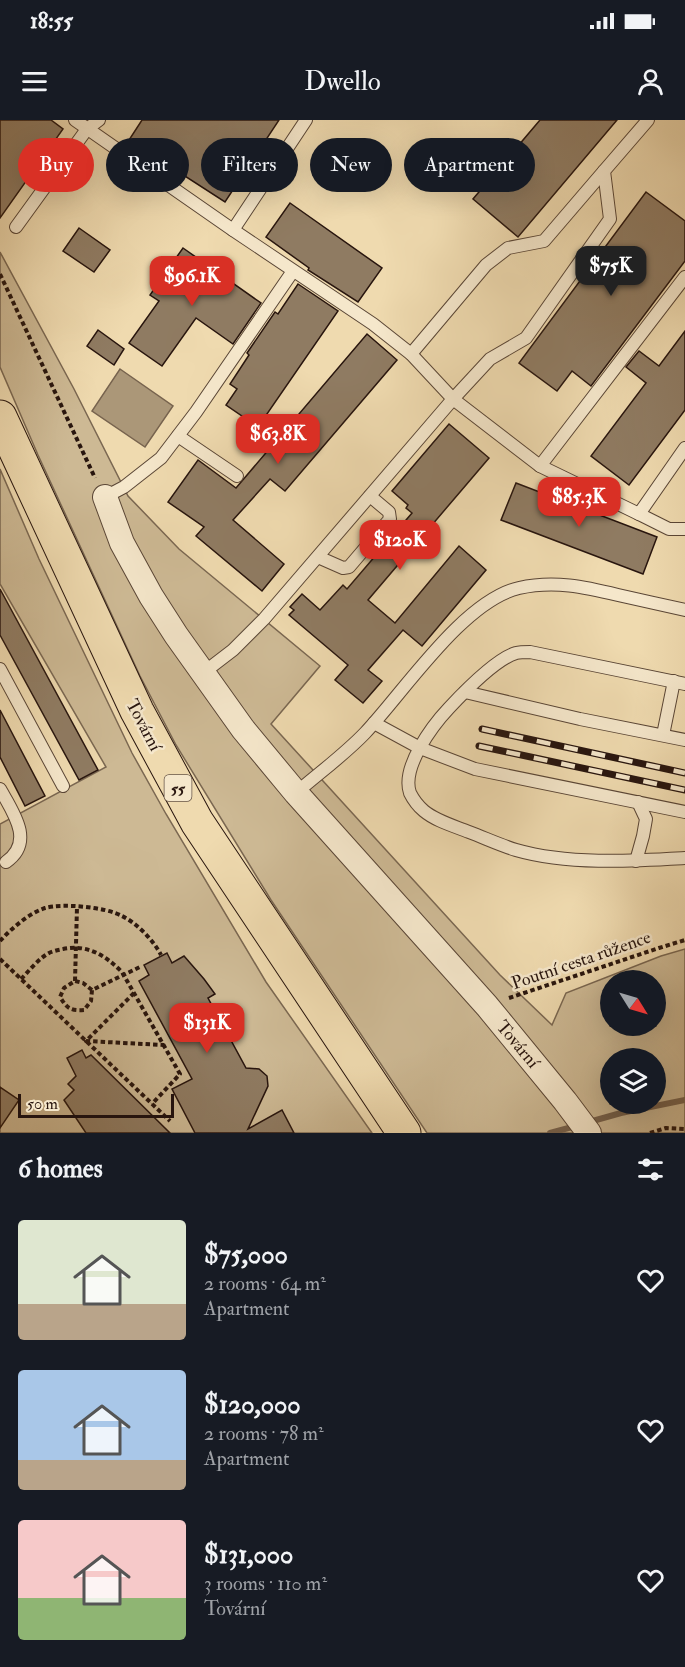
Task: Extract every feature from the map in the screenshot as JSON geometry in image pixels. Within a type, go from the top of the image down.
[{"type":"main road","name":"Tovární","points":[[0,417],[136,711],[197,822],[404,1133]]},
{"type":"street","name":"Tovární","points":[[105,497],[122,543],[151,596],[243,729],[296,793],[487,1006],[589,1133]]},
{"type":"lane","points":[[75,120],[88,124],[232,230],[373,324],[411,354],[453,399],[540,466],[669,529],[685,530]]},
{"type":"lane","points":[[16,227],[88,124],[99,120]]},
{"type":"lane","points":[[232,230],[306,120]]},
{"type":"lane","points":[[411,354],[486,265],[508,248],[544,242],[648,120]]},
{"type":"lane","points":[[203,673],[233,650],[264,619],[453,399],[490,360],[526,338],[610,219],[604,171]]},
{"type":"lane","points":[[105,497],[124,487],[161,458],[196,412],[294,271]]},
{"type":"lane","points":[[540,466],[684,282]]},
{"type":"lane","points":[[178,436],[237,476]]},
{"type":"lane","points":[[639,514],[685,448]]},
{"type":"lane","points":[[318,557],[343,568],[349,567],[390,519],[389,512],[370,496]]},
{"type":"lane","points":[[296,793],[363,735],[454,631],[474,612],[499,596],[518,588],[570,584],[685,610]]},
{"type":"lane","points":[[663,735],[679,682],[530,652],[516,653],[503,660],[447,710],[420,748],[412,765],[409,778],[410,794],[418,806],[435,818],[517,850],[562,858],[636,861],[685,858]]},
{"type":"lane","points":[[0,669],[63,786]]},
{"type":"lane","points":[[465,692],[580,719],[685,740]]},
{"type":"lane","points":[[374,723],[420,748],[475,769],[685,812]]},
{"type":"lane","points":[[0,789],[14,813],[21,839],[21,844],[15,854],[6,862]]},
{"type":"lane","points":[[636,861],[646,819],[638,802]]},
{"type":"path","points":[[0,274],[105,497]]},
{"type":"path","points":[[0,941],[16,924],[45,908],[77,906],[103,909],[123,916],[157,946],[161,955]]},
{"type":"path","points":[[75,981],[77,906]]},
{"type":"path","name":"Poutní cesta růžence","points":[[487,1006],[685,940]]},
{"type":"path","points":[[21,979],[39,960],[51,952],[79,947],[99,953],[111,961],[122,972],[180,1074],[152,1104]]},
{"type":"path","points":[[0,959],[170,1121]]},
{"type":"path","points":[[92,990],[140,967]]},
{"type":"path","points":[[75,981],[83,983],[92,990],[91,1000],[84,1010],[75,1011],[66,1006],[60,997],[64,988],[75,981]]},
{"type":"path","points":[[86,1041],[134,993]]},
{"type":"path","points":[[86,1041],[164,1045]]},
{"type":"path","points":[[650,1133],[666,1128],[685,1129]]},
{"type":"shaded area","points":[[0,252],[74,389],[128,496],[179,549],[320,666],[271,724],[500,975],[552,1025],[566,993],[600,980],[600,1036],[666,1036],[666,970],[625,970],[685,949],[685,1133],[427,1133],[271,900],[176,745],[140,676],[0,367]]},
{"type":"shaded area","points":[[120,369],[173,406],[145,447],[92,411]]},
{"type":"shaded area","points":[[0,469],[39,559],[132,753],[166,814],[266,982],[372,1133],[0,1133],[0,824],[106,767],[0,584]]},
{"type":"building","points":[[0,120],[51,120],[63,129],[57,138],[18,138],[18,192],[0,218]]},
{"type":"building","points":[[142,120],[279,120],[267,138],[201,138],[201,186],[189,179],[189,138],[130,138]]},
{"type":"building","points":[[540,120],[617,120],[518,237],[473,199],[479,192],[535,192],[535,138],[525,138]]},
{"type":"building","points":[[210,192],[232,192],[225,202]]},
{"type":"building","points":[[646,192],[685,221],[685,261],[591,386],[572,371],[557,391],[519,363]]},
{"type":"building","points":[[290,203],[382,268],[358,302],[308,270],[309,268],[266,237]]},
{"type":"building","points":[[79,228],[110,250],[94,272],[63,251]]},
{"type":"building","points":[[183,248],[261,303],[233,344],[196,318],[162,366],[129,343],[159,301],[150,295]]},
{"type":"building","points":[[298,284],[338,311],[258,427],[226,405],[237,389],[230,384],[249,355],[247,353],[275,312],[278,314]]},
{"type":"building","points":[[98,330],[124,349],[114,365],[87,346]]},
{"type":"building","points":[[685,331],[685,410],[629,485],[591,456],[646,383],[626,367],[639,351],[659,366]]},
{"type":"building","points":[[367,334],[397,360],[285,491],[270,479],[233,520],[284,564],[262,591],[196,536],[204,527],[168,502],[198,460],[236,488]]},
{"type":"building","points":[[449,424],[489,458],[368,600],[395,623],[459,546],[486,570],[422,646],[403,630],[368,670],[382,681],[363,703],[335,680],[348,665],[289,615],[294,610],[290,607],[302,594],[320,610],[343,585],[347,589],[412,513],[406,508],[408,505],[392,491]]},
{"type":"building","points":[[516,483],[657,537],[643,574],[501,520]]},
{"type":"building","points":[[0,589],[98,770],[79,780],[0,635]]},
{"type":"building","points":[[0,710],[45,796],[25,806],[0,757]]},
{"type":"building","points":[[167,953],[172,963],[184,956],[204,979],[215,994],[208,998],[246,1068],[259,1069],[267,1076],[268,1086],[248,1129],[282,1110],[294,1133],[195,1133],[172,1089],[192,1079],[139,981],[149,975],[144,965]]},
{"type":"building","points":[[82,1050],[86,1058],[91,1055],[170,1133],[86,1133],[64,1100],[74,1090],[68,1084],[76,1076],[67,1058]]},
{"type":"building","points":[[0,1087],[19,1100],[0,1128]]},
{"type":"waterway","points":[[589,1122],[685,1100]]},
{"type":"waterway","points":[[550,1133],[576,1126]]},
{"type":"railway","points":[[482,729],[685,773]]},
{"type":"railway","points":[[479,746],[685,790]]}]
